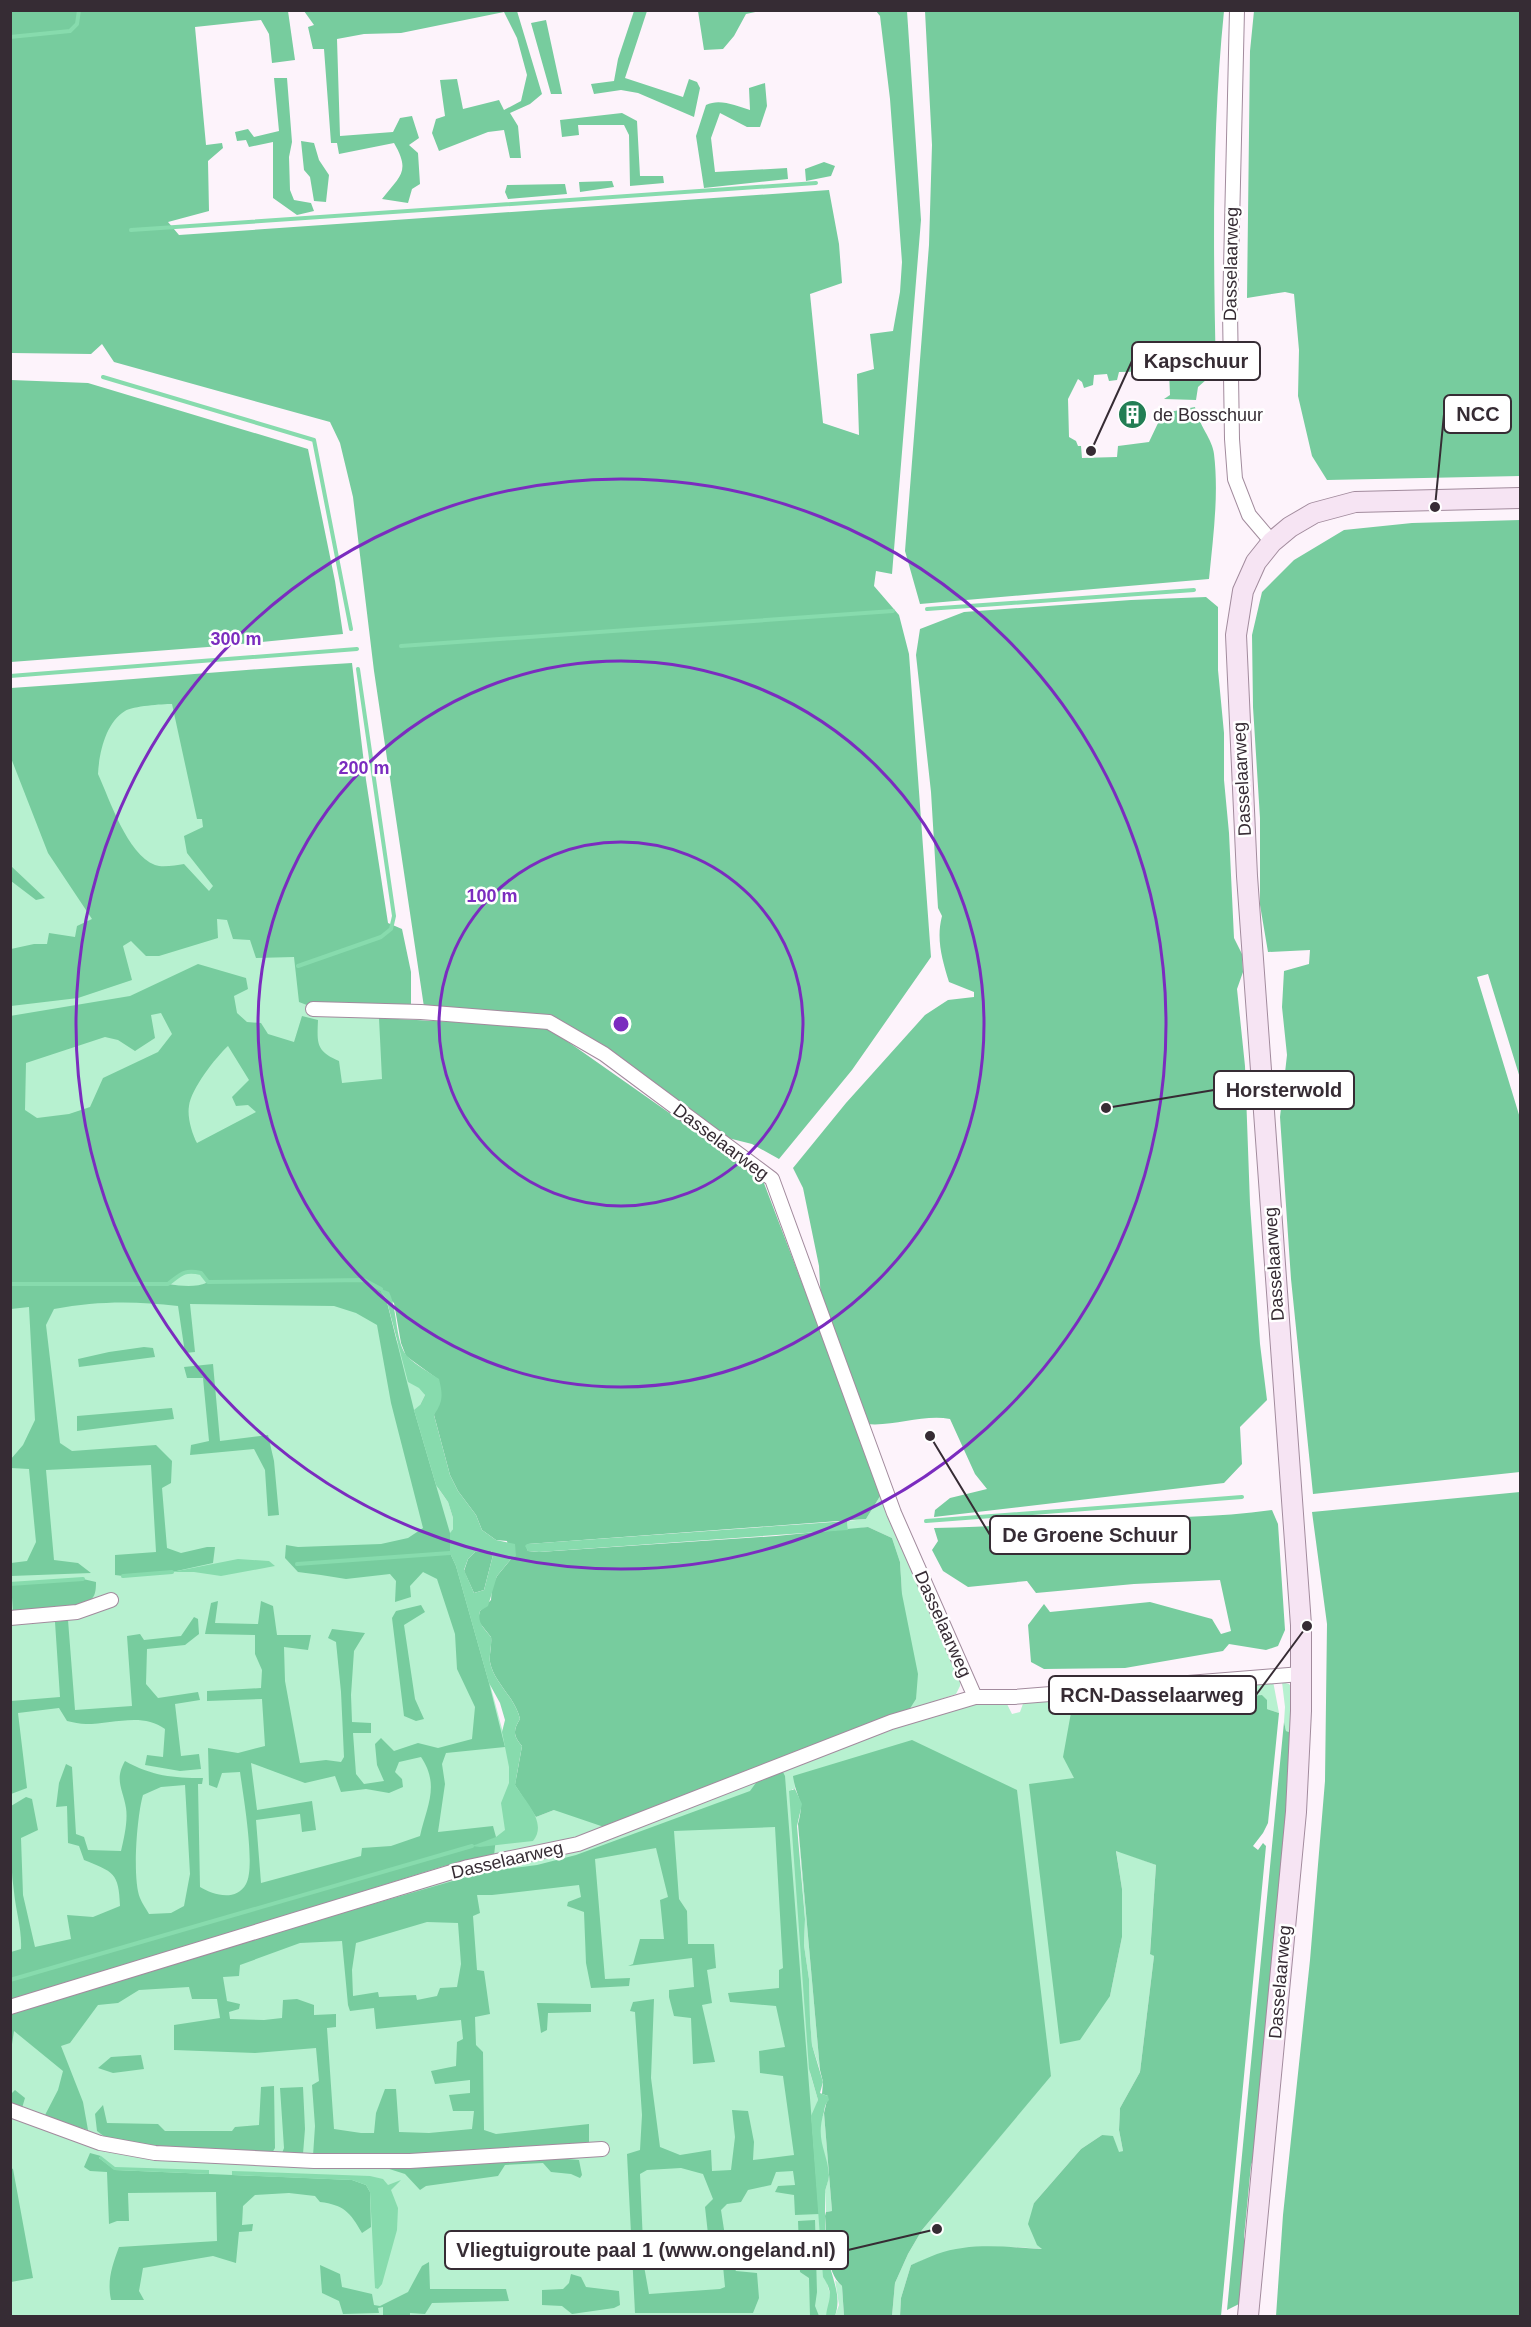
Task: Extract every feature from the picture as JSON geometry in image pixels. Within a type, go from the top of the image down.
[{"type":"street","name":"Dasselaarweg","points":[[1237,10],[1230,311],[1232,439],[1235,479],[1249,515],[1272,542]]},
{"type":"street","name":"Dasselaarweg","points":[[1248,2316],[1296,1812],[1301,1625],[1247,876],[1236,635],[1243,591],[1256,562],[1272,542],[1290,527],[1314,513],[1355,502],[1521,498]]},
{"type":"street","name":"Dasselaarweg","points":[[10,2007],[468,1867],[578,1844],[891,1722],[975,1697],[894,1514],[772,1179],[604,1054],[549,1022],[421,1012],[314,1009]]},
{"type":"street","points":[[10,1618],[77,1612],[111,1600]]},
{"type":"street","points":[[975,1697],[1014,1697],[1301,1674]]},
{"type":"street","points":[[10,2110],[100,2143],[155,2153],[314,2161],[410,2161],[602,2149]]},
{"type":"shaded area","points":[[698,10],[760,11],[746,14],[734,36],[723,49],[704,50]]},
{"type":"shaded area","points":[[10,11],[288,11],[295,60],[272,63],[269,34],[261,20],[195,27],[206,145],[222,143],[223,148],[208,161],[209,211],[168,222],[179,235],[829,190],[839,244],[842,283],[810,294],[823,423],[859,435],[857,374],[874,369],[870,334],[893,331],[900,292],[902,262],[890,99],[880,16],[876,11],[907,11],[921,220],[892,574],[876,571],[874,586],[899,615],[909,654],[931,957],[852,1070],[779,1159],[752,1144],[728,1138],[554,1019],[424,1007],[374,671],[353,497],[340,443],[330,422],[114,362],[102,344],[91,354],[11,353]]},
{"type":"shaded area","points":[[304,11],[517,11],[542,94],[530,104],[510,113],[518,126],[521,158],[510,158],[504,130],[488,132],[439,151],[432,133],[436,119],[445,116],[440,80],[457,79],[463,109],[499,100],[504,110],[521,101],[527,75],[517,38],[504,12],[401,33],[364,34],[337,39],[340,136],[393,132],[400,118],[412,116],[419,138],[409,145],[418,153],[420,184],[412,189],[408,203],[382,199],[401,173],[402,161],[399,153],[394,143],[339,154],[337,143],[331,143],[324,49],[313,49],[308,27],[314,25]]},
{"type":"shaded area","points":[[634,11],[647,11],[625,78],[683,97],[689,79],[697,82],[700,88],[694,117],[638,93],[621,90],[594,94],[591,84],[614,81],[618,59]]},
{"type":"shaded area","points":[[925,11],[1224,11],[1217,101],[1214,191],[1216,371],[1198,387],[1196,400],[1164,399],[1170,395],[1169,371],[1119,372],[1117,380],[1109,381],[1107,374],[1094,375],[1093,385],[1084,388],[1078,379],[1068,399],[1069,437],[1081,446],[1082,458],[1117,457],[1118,446],[1149,442],[1159,421],[1164,421],[1164,413],[1195,407],[1213,449],[1215,469],[1215,516],[1209,579],[920,604],[905,551],[929,245],[932,145]]},
{"type":"shaded area","points":[[1254,11],[1520,11],[1520,476],[1327,480],[1312,456],[1298,396],[1299,350],[1294,294],[1285,292],[1247,298],[1250,51]]},
{"type":"shaded area","points":[[546,20],[562,94],[551,94],[531,23]]},
{"type":"shaded area","points":[[274,78],[287,78],[292,142],[289,157],[290,190],[294,200],[311,203],[314,211],[297,215],[273,198],[273,142],[249,147],[246,140],[237,141],[235,132],[248,129],[254,137],[279,131]]},
{"type":"shaded area","points":[[765,83],[767,106],[760,127],[747,127],[720,113],[711,138],[715,172],[787,168],[788,179],[704,188],[696,136],[706,105],[722,102],[750,110],[749,88]]},
{"type":"shaded area","points":[[622,113],[637,121],[640,176],[663,176],[664,183],[630,186],[629,135],[624,125],[578,125],[579,135],[562,137],[560,120]]},
{"type":"shaded area","points":[[301,141],[314,143],[319,160],[329,175],[326,202],[314,201],[310,177],[304,170]]},
{"type":"shaded area","points":[[824,162],[835,166],[831,176],[806,181],[805,169]]},
{"type":"shaded area","points":[[612,181],[614,187],[580,192],[579,182]]},
{"type":"shaded area","points":[[565,184],[567,194],[508,199],[505,192],[507,185]]},
{"type":"shaded area","points":[[11,380],[88,383],[308,449],[335,581],[343,634],[11,662]]},
{"type":"shaded area","points":[[1520,520],[1520,1078],[1488,974],[1477,977],[1520,1118],[1520,1472],[1313,1494],[1291,1279],[1280,1117],[1287,1055],[1282,1007],[1284,971],[1309,964],[1310,950],[1268,952],[1260,905],[1260,818],[1253,707],[1252,635],[1262,592],[1294,560],[1344,530],[1412,523]]},
{"type":"shaded area","points":[[1206,597],[1218,607],[1218,670],[1224,733],[1224,780],[1234,938],[1242,954],[1243,972],[1237,989],[1245,1066],[1250,1204],[1260,1344],[1267,1400],[1240,1427],[1242,1464],[1224,1483],[934,1517],[935,1510],[950,1498],[987,1489],[975,1474],[950,1419],[929,1418],[887,1424],[866,1424],[821,1302],[819,1266],[803,1188],[793,1168],[846,1103],[925,1015],[948,1000],[974,997],[974,992],[949,982],[941,949],[942,916],[938,908],[931,792],[916,655],[920,629],[964,612]]},
{"type":"shaded area","points":[[352,663],[366,780],[388,923],[402,929],[411,972],[411,1007],[312,1007],[299,1002],[294,957],[256,958],[250,940],[233,939],[227,920],[217,919],[218,938],[159,956],[146,956],[131,941],[123,946],[132,980],[78,998],[11,1006],[11,949],[47,944],[49,933],[75,937],[77,926],[92,919],[48,853],[11,758],[11,688]],"holes":[[[172,704],[197,819],[202,819],[203,827],[184,836],[187,853],[213,886],[209,891],[184,864],[158,866],[145,859],[136,850],[120,825],[98,774],[102,748],[108,730],[118,716],[129,709]]]},
{"type":"shaded area","points":[[181,683],[395,990],[396,1036],[390,1140],[11,1158],[11,733]]},
{"type":"shaded area","points":[[10,866],[45,898],[36,900],[11,881]]},
{"type":"shaded area","points":[[198,964],[246,978],[248,989],[234,996],[237,1013],[247,1022],[261,1023],[268,1034],[294,1042],[302,1016],[318,1020],[318,1041],[326,1054],[339,1061],[342,1083],[382,1079],[379,1018],[547,1027],[762,1178],[882,1493],[866,1519],[528,1544],[526,1546],[528,1551],[539,1552],[776,1536],[868,1527],[892,1538],[900,1562],[902,1594],[918,1674],[916,1699],[909,1710],[604,1827],[554,1810],[536,1817],[515,1785],[522,1746],[515,1733],[520,1719],[514,1704],[492,1670],[491,1637],[478,1619],[480,1611],[491,1600],[492,1587],[497,1576],[511,1559],[507,1541],[496,1540],[482,1530],[476,1515],[458,1491],[450,1475],[434,1415],[439,1380],[406,1356],[401,1343],[394,1303],[381,1292],[386,1298],[414,1410],[450,1533],[450,1553],[456,1566],[505,1747],[446,1753],[442,1764],[445,1784],[438,1832],[493,1826],[496,1837],[494,1856],[444,1866],[11,2001],[11,1952],[21,1949],[21,1942],[12,1871],[11,1806],[26,1797],[32,1799],[38,1830],[21,1838],[23,1895],[35,1947],[71,1939],[67,1915],[93,1917],[120,1906],[118,1886],[112,1875],[102,1867],[84,1860],[79,1846],[68,1843],[67,1806],[56,1807],[59,1783],[66,1764],[72,1767],[76,1834],[84,1837],[88,1850],[121,1851],[126,1808],[120,1774],[125,1761],[144,1770],[163,1775],[203,1778],[202,1784],[198,1784],[200,1887],[218,1894],[230,1895],[242,1890],[246,1884],[250,1863],[240,1772],[222,1773],[217,1788],[209,1785],[208,1748],[238,1753],[265,1746],[262,1699],[207,1701],[207,1691],[261,1688],[262,1670],[255,1654],[255,1635],[205,1634],[211,1603],[218,1601],[215,1623],[258,1624],[261,1601],[273,1606],[277,1635],[311,1635],[308,1650],[284,1647],[285,1681],[300,1763],[326,1760],[341,1762],[344,1757],[336,1642],[328,1638],[332,1629],[365,1633],[354,1651],[351,1695],[352,1722],[371,1723],[371,1733],[353,1733],[356,1774],[364,1784],[384,1781],[377,1765],[375,1744],[381,1738],[394,1751],[418,1743],[438,1748],[472,1739],[475,1707],[457,1669],[455,1634],[437,1579],[423,1572],[410,1586],[411,1597],[395,1602],[396,1581],[390,1574],[346,1579],[298,1572],[285,1558],[286,1545],[298,1547],[381,1544],[408,1538],[423,1528],[391,1403],[377,1325],[356,1313],[334,1306],[190,1304],[195,1352],[185,1353],[178,1306],[116,1303],[86,1304],[54,1309],[46,1325],[60,1443],[72,1451],[156,1445],[172,1461],[171,1483],[162,1488],[167,1548],[181,1553],[215,1547],[213,1563],[172,1572],[115,1575],[115,1555],[156,1552],[151,1465],[46,1470],[54,1560],[78,1563],[91,1573],[11,1576],[11,1563],[27,1561],[36,1542],[29,1469],[11,1468],[11,1459],[23,1445],[35,1420],[29,1307],[11,1309],[10,1016],[130,996]],"holes":[[[161,1013],[172,1034],[158,1052],[103,1078],[90,1107],[69,1114],[37,1118],[25,1110],[26,1063],[105,1037],[118,1040],[135,1051],[155,1038],[151,1015]],[[228,1046],[249,1080],[232,1097],[236,1106],[248,1105],[256,1112],[197,1143],[189,1120],[189,1110],[194,1091],[211,1065]],[[191,1270],[201,1273],[208,1282],[194,1286],[169,1284],[184,1272]],[[421,1757],[427,1767],[431,1786],[430,1796],[420,1836],[391,1846],[362,1848],[361,1856],[261,1883],[256,1820],[300,1814],[302,1832],[316,1830],[312,1801],[257,1810],[251,1763],[305,1783],[335,1776],[341,1792],[366,1789],[389,1793],[403,1787],[402,1779],[395,1772],[399,1762]],[[185,1785],[190,1874],[184,1906],[171,1913],[149,1914],[138,1889],[136,1847],[143,1795],[161,1787]]]},
{"type":"shaded area","points":[[191,1270],[201,1273],[208,1282],[202,1285],[367,1285],[425,1395],[420,1405],[438,1488],[448,1502],[453,1518],[453,1529],[450,1534],[513,1770],[536,1817],[554,1810],[789,1768],[956,1706],[1006,1702],[1012,1714],[1020,1712],[1024,1701],[1273,1681],[1279,1713],[1267,1709],[1262,1695],[1072,1707],[1074,1778],[1110,1996],[1122,1937],[1122,1889],[1116,1850],[1156,1865],[1150,1953],[1154,1956],[1140,2072],[1120,2108],[1119,2130],[1123,2151],[1119,2153],[1102,2135],[1081,2149],[1034,2203],[1043,2249],[976,2248],[928,2258],[911,2265],[901,2298],[900,2316],[892,2316],[895,2283],[922,2230],[1051,2075],[794,1776],[795,1789],[792,1789],[810,2073],[818,2100],[816,2109],[827,2283],[831,2298],[827,2316],[11,2316],[10,1287],[175,1285],[168,1284],[184,1272]]},
{"type":"shaded area","points":[[381,1289],[389,1292],[392,1299],[401,1344],[408,1357],[439,1379],[441,1398],[434,1415],[450,1475],[458,1491],[476,1515],[482,1530],[496,1540],[515,1544],[516,1556],[497,1576],[488,1606],[480,1611],[479,1619],[491,1637],[492,1670],[514,1704],[520,1719],[515,1733],[522,1746],[515,1785],[537,1820],[537,1834],[533,1841],[472,1846],[496,1837],[505,1830],[501,1803],[509,1783],[509,1767],[502,1732],[505,1720],[500,1703],[489,1683],[456,1566],[450,1553],[453,1518],[448,1502],[436,1485],[414,1410],[420,1405],[425,1395],[419,1388],[408,1382],[386,1298]],"holes":[[[491,1551],[493,1555],[484,1590],[474,1593],[464,1570],[468,1559],[475,1552]]]},
{"type":"shaded area","points":[[144,1347],[153,1348],[155,1357],[79,1367],[78,1359]]},
{"type":"shaded area","points":[[213,1364],[220,1441],[268,1435],[274,1461],[279,1515],[268,1516],[265,1470],[254,1449],[190,1455],[191,1445],[209,1441],[203,1378],[187,1378],[184,1367]]},
{"type":"shaded area","points":[[172,1408],[174,1419],[77,1431],[77,1416]]},
{"type":"shaded area","points":[[1520,1492],[1520,2316],[1276,2316],[1283,2215],[1310,1960],[1325,1781],[1327,1624],[1312,1512]]},
{"type":"shaded area","points":[[882,1493],[961,1676],[956,1694],[909,1710],[900,1562],[892,1538],[868,1527],[848,1530],[847,1521],[866,1519]]},
{"type":"shaded area","points":[[1272,1510],[1278,1524],[1285,1630],[1278,1646],[1266,1650],[1229,1644],[1223,1651],[1125,1668],[1044,1669],[1031,1662],[1028,1625],[1044,1604],[1050,1612],[1150,1602],[1212,1619],[1221,1634],[1231,1631],[1220,1580],[1134,1584],[1036,1593],[1027,1581],[968,1587],[943,1571],[932,1550],[938,1541],[934,1528],[1211,1516]]},
{"type":"shaded area","points":[[847,1521],[848,1530],[539,1552],[528,1551],[525,1546],[527,1544]]},
{"type":"shaded area","points":[[490,1550],[493,1555],[484,1590],[474,1593],[464,1571],[468,1559],[475,1552]]},
{"type":"shaded area","points":[[238,1559],[269,1561],[275,1566],[221,1576],[172,1572]]},
{"type":"shaded area","points":[[83,1579],[96,1582],[96,1587],[92,1599],[82,1605],[13,1611],[11,1584]]},
{"type":"shaded area","points":[[421,1605],[425,1612],[404,1625],[415,1699],[424,1719],[416,1721],[404,1716],[392,1618],[396,1611]]},
{"type":"shaded area","points":[[194,1617],[198,1619],[199,1634],[185,1645],[147,1649],[146,1684],[158,1698],[198,1692],[200,1700],[175,1704],[181,1756],[199,1754],[201,1769],[180,1771],[145,1765],[147,1755],[163,1757],[165,1729],[147,1721],[127,1720],[81,1724],[67,1721],[59,1708],[18,1713],[27,1788],[11,1794],[11,1701],[60,1697],[55,1622],[68,1620],[75,1710],[132,1706],[127,1636],[140,1634],[144,1640],[181,1636]]},
{"type":"shaded area","points":[[1282,1682],[1289,1684],[1292,1688],[1296,1734],[1286,1731]]},
{"type":"shaded area","points":[[1262,1695],[1267,1700],[1267,1709],[1279,1713],[1268,1823],[1253,1846],[1258,1850],[1263,1843],[1266,1846],[1221,2316],[900,2316],[901,2298],[911,2265],[937,2254],[963,2248],[989,2246],[1042,2249],[1037,2245],[1028,2224],[1034,2203],[1081,2149],[1102,2135],[1113,2136],[1119,2152],[1123,2151],[1119,2130],[1120,2108],[1140,2072],[1154,1956],[1150,1954],[1156,1865],[1116,1851],[1122,1889],[1122,1937],[1110,1996],[1080,2040],[1060,2044],[1029,1784],[1074,1778],[1063,1757],[1072,1707]]},
{"type":"shaded area","points":[[1284,1722],[1286,1731],[1296,1734],[1259,2146],[1251,2165],[1244,2237],[1249,2258],[1245,2301],[1227,2310]]},
{"type":"shaded area","points":[[912,1740],[1017,1790],[1051,2076],[922,2230],[895,2283],[892,2316],[844,2316],[842,2286],[832,2272],[827,2244],[825,2216],[826,2212],[832,2211],[824,2113],[828,2096],[822,2094],[823,2082],[820,2070],[798,1824],[801,1809],[793,1776]]},
{"type":"shaded area","points":[[782,1770],[785,1776],[819,2214],[795,2215],[794,2195],[775,2192],[778,2186],[795,2185],[793,2171],[776,2172],[771,2185],[748,2190],[741,2202],[727,2204],[721,2210],[725,2236],[722,2247],[736,2271],[757,2273],[759,2298],[753,2313],[635,2313],[627,2154],[640,2150],[642,2115],[635,2012],[630,2011],[633,2002],[654,1999],[651,2078],[660,2147],[680,2155],[711,2150],[712,2171],[731,2170],[735,2137],[732,2110],[748,2111],[754,2142],[753,2160],[794,2155],[783,2076],[760,2073],[759,2051],[785,2047],[776,2006],[730,2002],[728,1993],[779,1988],[779,1970],[783,1968],[775,1827],[674,1831],[679,1899],[687,1911],[688,1944],[714,1944],[716,1968],[707,1970],[712,2003],[702,2005],[715,2062],[693,2064],[691,2018],[674,2016],[669,1997],[669,1990],[694,1987],[692,1958],[628,1966],[633,1964],[640,1939],[664,1939],[660,1900],[668,1897],[656,1848],[595,1859],[605,1979],[630,1978],[629,1986],[591,1988],[586,1963],[584,1912],[567,1906],[568,1902],[581,1897],[579,1885],[477,1895],[480,1913],[473,1916],[477,1970],[484,1971],[490,2014],[475,2017],[476,2045],[483,2052],[484,2130],[496,2134],[589,2124],[589,2144],[414,2155],[313,2156],[315,2126],[312,2085],[319,2081],[316,2048],[255,2053],[174,2050],[174,2025],[220,2018],[217,1999],[192,1999],[189,1987],[139,1990],[118,2003],[98,2005],[70,2043],[61,2046],[83,2102],[88,2130],[44,2117],[58,2090],[63,2071],[14,2031],[11,2051],[11,2012],[241,1942],[484,1872],[537,1865],[576,1855],[750,1791],[758,1780]],"holes":[[[427,1922],[458,1923],[461,1964],[457,1987],[440,1988],[437,1996],[417,2000],[416,1995],[379,1997],[378,1992],[353,1996],[352,1970],[356,1943]],[[342,1941],[350,2011],[374,2008],[376,2029],[461,2020],[463,2039],[457,2042],[456,2066],[431,2071],[435,2084],[470,2080],[470,2093],[449,2095],[453,2111],[474,2111],[472,2129],[429,2133],[399,2132],[396,2089],[385,2089],[376,2113],[374,2133],[334,2129],[327,2028],[336,2027],[336,2014],[314,2015],[314,2005],[297,1999],[283,2000],[282,2018],[230,2019],[229,2012],[239,2009],[240,2004],[227,2001],[223,1977],[239,1976],[240,1965],[300,1943]],[[681,2168],[703,2174],[713,2199],[705,2207],[708,2234],[717,2240],[715,2255],[723,2266],[725,2287],[649,2294],[644,2266],[640,2174],[647,2170]]]},
{"type":"shaded area","points":[[795,1789],[802,1804],[797,1826],[812,2045],[823,2082],[820,2093],[828,2096],[829,2100],[825,2107],[821,2138],[829,2175],[825,2194],[826,2231],[828,2259],[837,2298],[835,2316],[826,2316],[830,2293],[823,2277],[811,2116],[818,2100],[809,2069],[789,1791]]},
{"type":"shaded area","points":[[798,1824],[820,2070],[812,2045]]},
{"type":"shaded area","points":[[537,2003],[591,2004],[591,2012],[548,2013],[547,2030],[541,2033]]},
{"type":"shaded area","points":[[141,2055],[144,2069],[113,2073],[98,2068],[111,2057]]},
{"type":"shaded area","points":[[274,2086],[275,2148],[272,2153],[172,2149],[105,2137],[97,2131],[95,2114],[103,2105],[107,2123],[158,2124],[165,2131],[232,2131],[235,2127],[259,2125],[261,2087]]},
{"type":"shaded area","points":[[303,2087],[305,2129],[303,2154],[281,2156],[284,2148],[280,2088]]},
{"type":"shaded area","points":[[15,2090],[25,2098],[22,2108],[11,2104],[11,2094]]},
{"type":"shaded area","points":[[824,2113],[832,2211],[826,2212],[825,2192],[829,2176],[819,2134],[820,2122]]},
{"type":"shaded area","points":[[90,2153],[101,2156],[99,2158],[115,2170],[352,2180],[366,2185],[370,2192],[371,2227],[362,2233],[346,2211],[335,2205],[320,2202],[315,2196],[289,2193],[255,2195],[243,2206],[242,2225],[253,2224],[252,2231],[239,2232],[236,2263],[213,2256],[143,2268],[139,2291],[144,2300],[111,2300],[111,2273],[119,2247],[217,2241],[216,2192],[128,2193],[129,2221],[109,2224],[107,2172],[90,2171],[84,2167]]},
{"type":"shaded area","points":[[101,2156],[115,2167],[209,2170],[209,2174],[114,2170],[99,2158]]},
{"type":"shaded area","points":[[544,2157],[579,2160],[582,2175],[580,2178],[571,2174],[551,2172],[543,2163],[505,2165],[498,2176],[426,2186],[420,2190],[405,2174],[383,2167]]},
{"type":"shaded area","points":[[11,2168],[33,2278],[11,2282]]},
{"type":"shaded area","points":[[232,2171],[370,2176],[383,2179],[388,2185],[401,2180],[391,2190],[398,2208],[397,2230],[382,2284],[378,2289],[375,2288],[370,2192],[366,2185],[352,2180],[232,2175]]},
{"type":"shaded area","points":[[815,2220],[817,2292],[815,2306],[819,2316],[810,2316],[809,2278],[800,2272],[798,2221]]},
{"type":"shaded area","points":[[429,2262],[430,2289],[506,2289],[509,2301],[432,2303],[425,2314],[383,2316],[383,2307],[378,2308],[379,2313],[343,2314],[339,2301],[322,2293],[320,2265],[340,2274],[342,2287],[372,2294],[374,2305],[380,2306],[408,2292],[422,2266]]},
{"type":"shaded area","points":[[571,2274],[581,2277],[586,2287],[619,2291],[620,2305],[614,2308],[572,2314],[562,2306],[542,2305],[542,2290],[563,2289],[569,2283]]},
{"type":"shaded area","points":[[835,2280],[842,2286],[844,2316],[835,2316],[839,2305]]},
{"type":"waterway","points":[[10,37],[70,31],[77,24],[79,10]]},
{"type":"waterway","points":[[131,230],[816,183]]},
{"type":"waterway","points":[[103,377],[314,440],[351,629]]},
{"type":"waterway","points":[[927,609],[1194,590]]},
{"type":"waterway","points":[[401,646],[893,611]]},
{"type":"waterway","points":[[10,676],[357,649]]},
{"type":"waterway","points":[[298,966],[381,937],[391,929],[394,916],[358,669]]},
{"type":"waterway","points":[[10,1284],[168,1284],[180,1275],[190,1272],[201,1273],[208,1282],[364,1280],[381,1289]]},
{"type":"waterway","points":[[926,1521],[1242,1497]]},
{"type":"waterway","points":[[297,1564],[450,1553]]},
{"type":"waterway","points":[[123,1576],[172,1572]]},
{"type":"waterway","points":[[10,1584],[83,1579]]},
{"type":"waterway","points":[[10,1980],[472,1846]]},
{"type":"place","name":"de Bosschuur","points":[[1132,415]]},
{"type":"place","name":"Kapschuur","points":[[1091,451]]},
{"type":"place","name":"NCC","points":[[1435,507]]},
{"type":"place","name":"Horsterwold","points":[[1106,1108]]},
{"type":"place","name":"De Groene Schuur","points":[[930,1436]]},
{"type":"place","name":"RCN-Dasselaarweg","points":[[1307,1626]]},
{"type":"place","name":"Vliegtuigroute paal 1 (www.ongeland.nl)","points":[[937,2229]]}]
